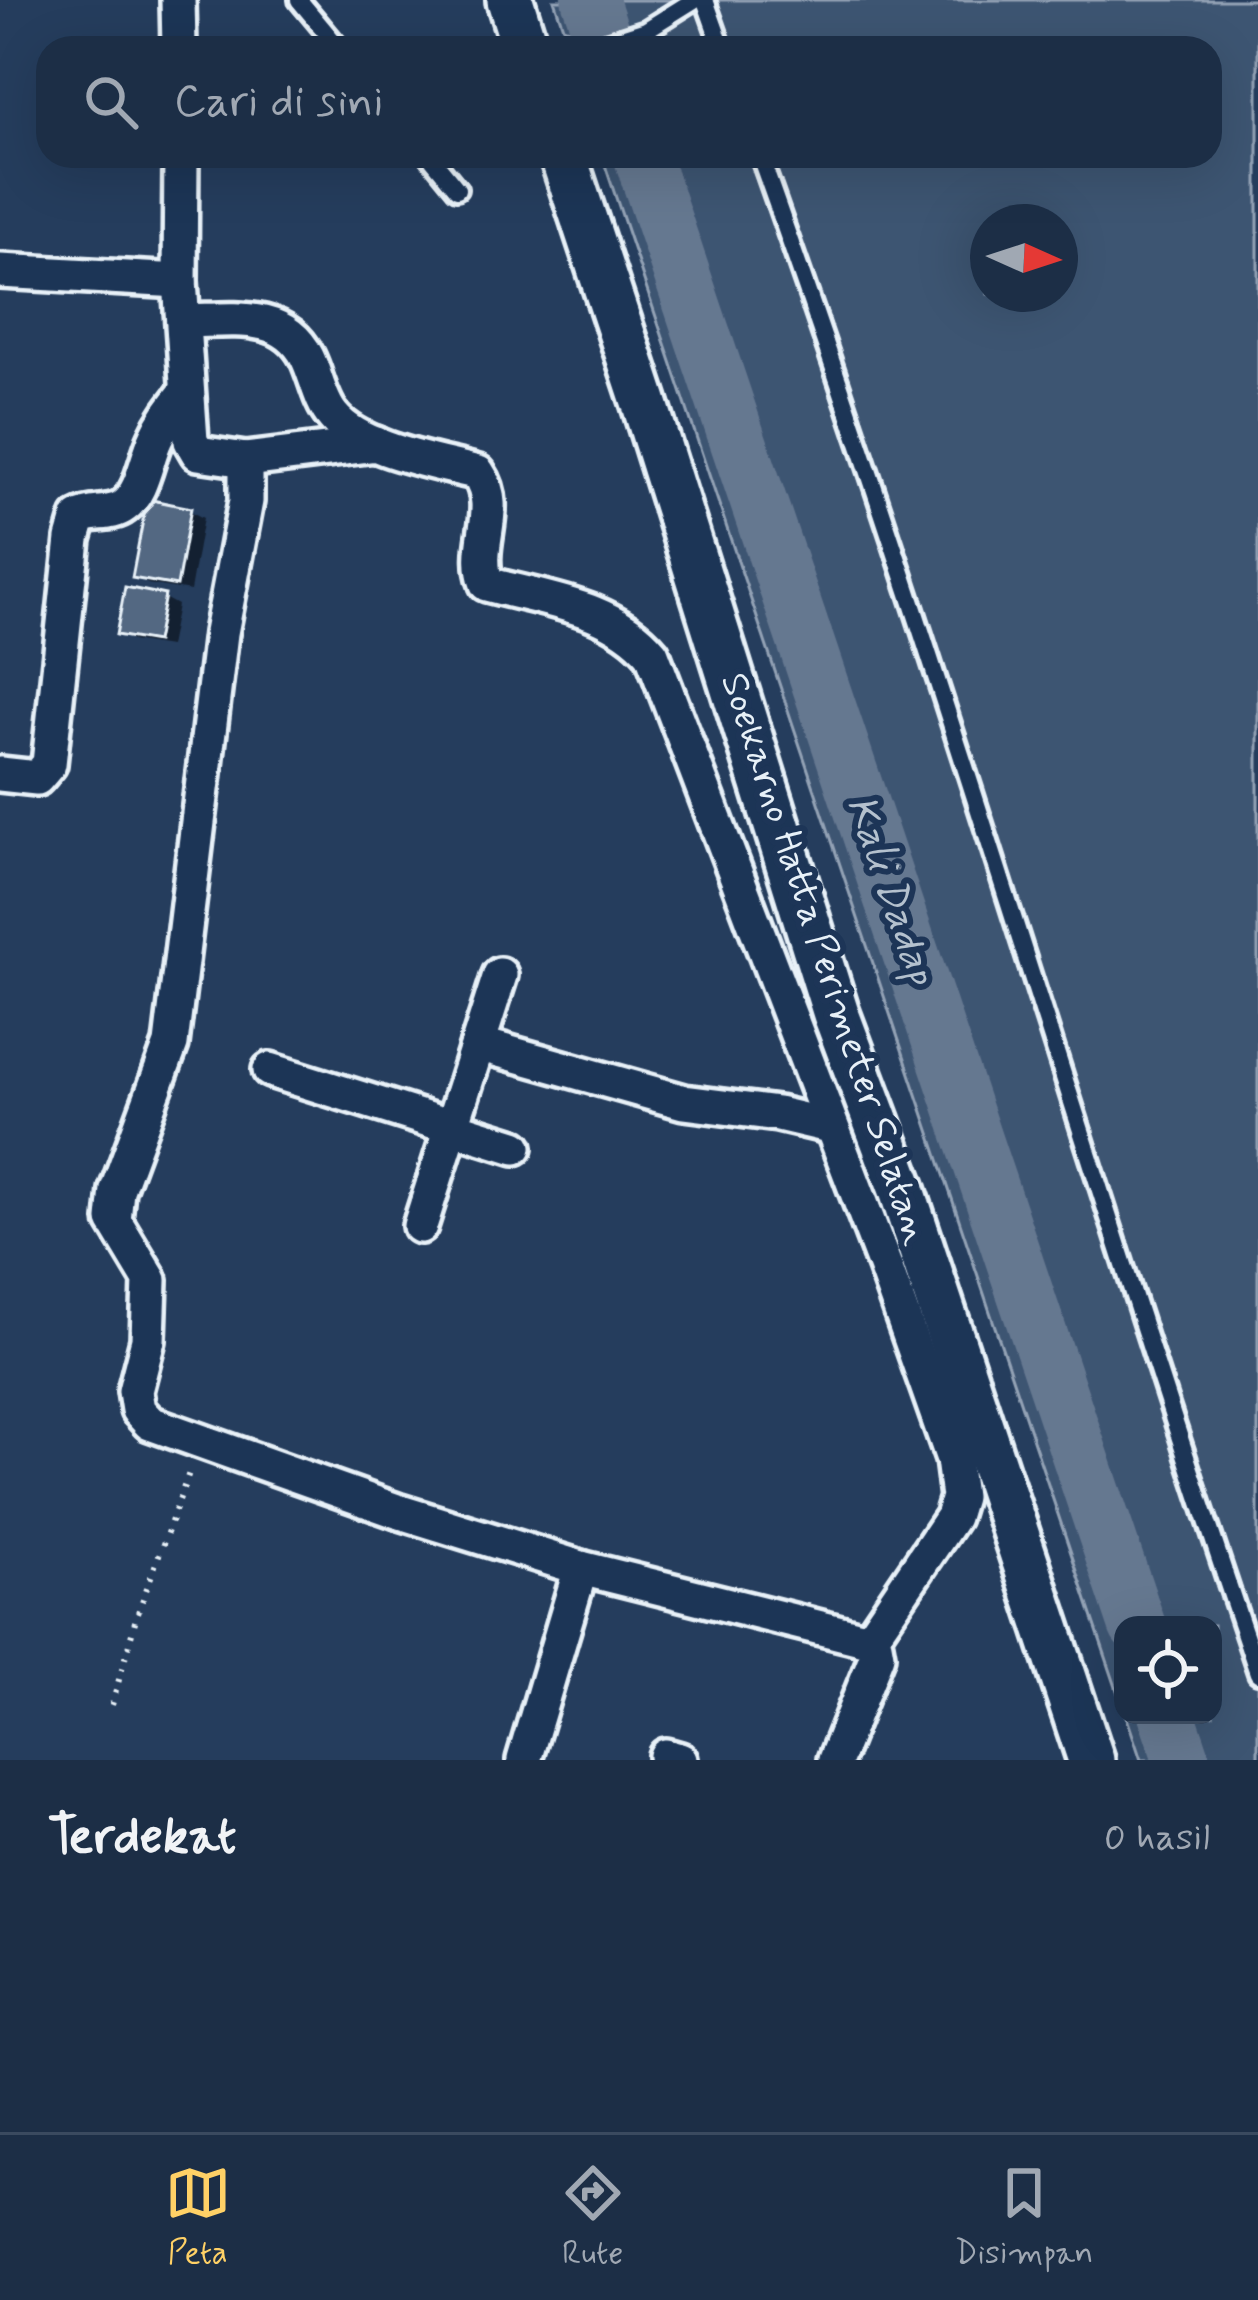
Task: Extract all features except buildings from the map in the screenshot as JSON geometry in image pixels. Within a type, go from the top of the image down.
[{"type":"main road","points":[[509,0],[521,36]]},
{"type":"main road","name":"Soekarno Hatta Perimeter Selatan","points":[[566,168],[644,400],[836,1014],[901,1186],[1091,1760]]},
{"type":"street","points":[[178,0],[179,36]]},
{"type":"street","points":[[181,168],[180,281],[190,440],[198,453],[246,460],[376,444]]},
{"type":"street","points":[[0,271],[180,281]]},
{"type":"street","points":[[183,321],[268,322],[286,329],[306,354],[332,416],[376,444],[478,473],[488,488],[490,513],[480,556],[487,584],[598,614],[637,637],[652,654],[885,1266],[952,1459],[958,1497],[952,1517],[869,1640]]},
{"type":"street","points":[[0,774],[37,778],[49,764],[79,518],[125,505],[138,489],[169,413],[187,391]]},
{"type":"street","points":[[246,460],[246,501],[221,633],[170,1044],[117,1190],[114,1220],[150,1280],[148,1340],[135,1391],[138,1410],[150,1423],[397,1511],[580,1568],[869,1640],[877,1654],[835,1760]]},
{"type":"street","points":[[420,1226],[500,975]]},
{"type":"street","points":[[478,1044],[684,1102],[830,1126]]},
{"type":"street","points":[[270,1070],[515,1147]]},
{"type":"street","points":[[524,1760],[580,1568]]},
{"type":"lane","points":[[299,0],[329,36]]},
{"type":"lane","points":[[629,36],[694,0]]},
{"type":"lane","points":[[705,0],[718,36]]},
{"type":"lane","points":[[440,168],[458,189]]},
{"type":"lane","points":[[764,168],[839,378],[1159,1381],[1258,1673]]},
{"type":"path","points":[[112,1705],[136,1618],[199,1438]]},
{"type":"shaded area","points":[[554,0],[1258,0],[1258,1760],[1141,1760],[1129,1724],[1222,1724],[1222,1616],[1114,1616],[1114,1681],[606,168],[1222,168],[1222,36],[586,36],[563,27]]},
{"type":"waterway","name":"Kali Dadap","points":[[590,0],[602,36]]},
{"type":"waterway","name":"Kali Dadap","points":[[646,168],[1134,1616]]},
{"type":"waterway","name":"Kali Dadap","points":[[1170,1724],[1182,1760]]}]
